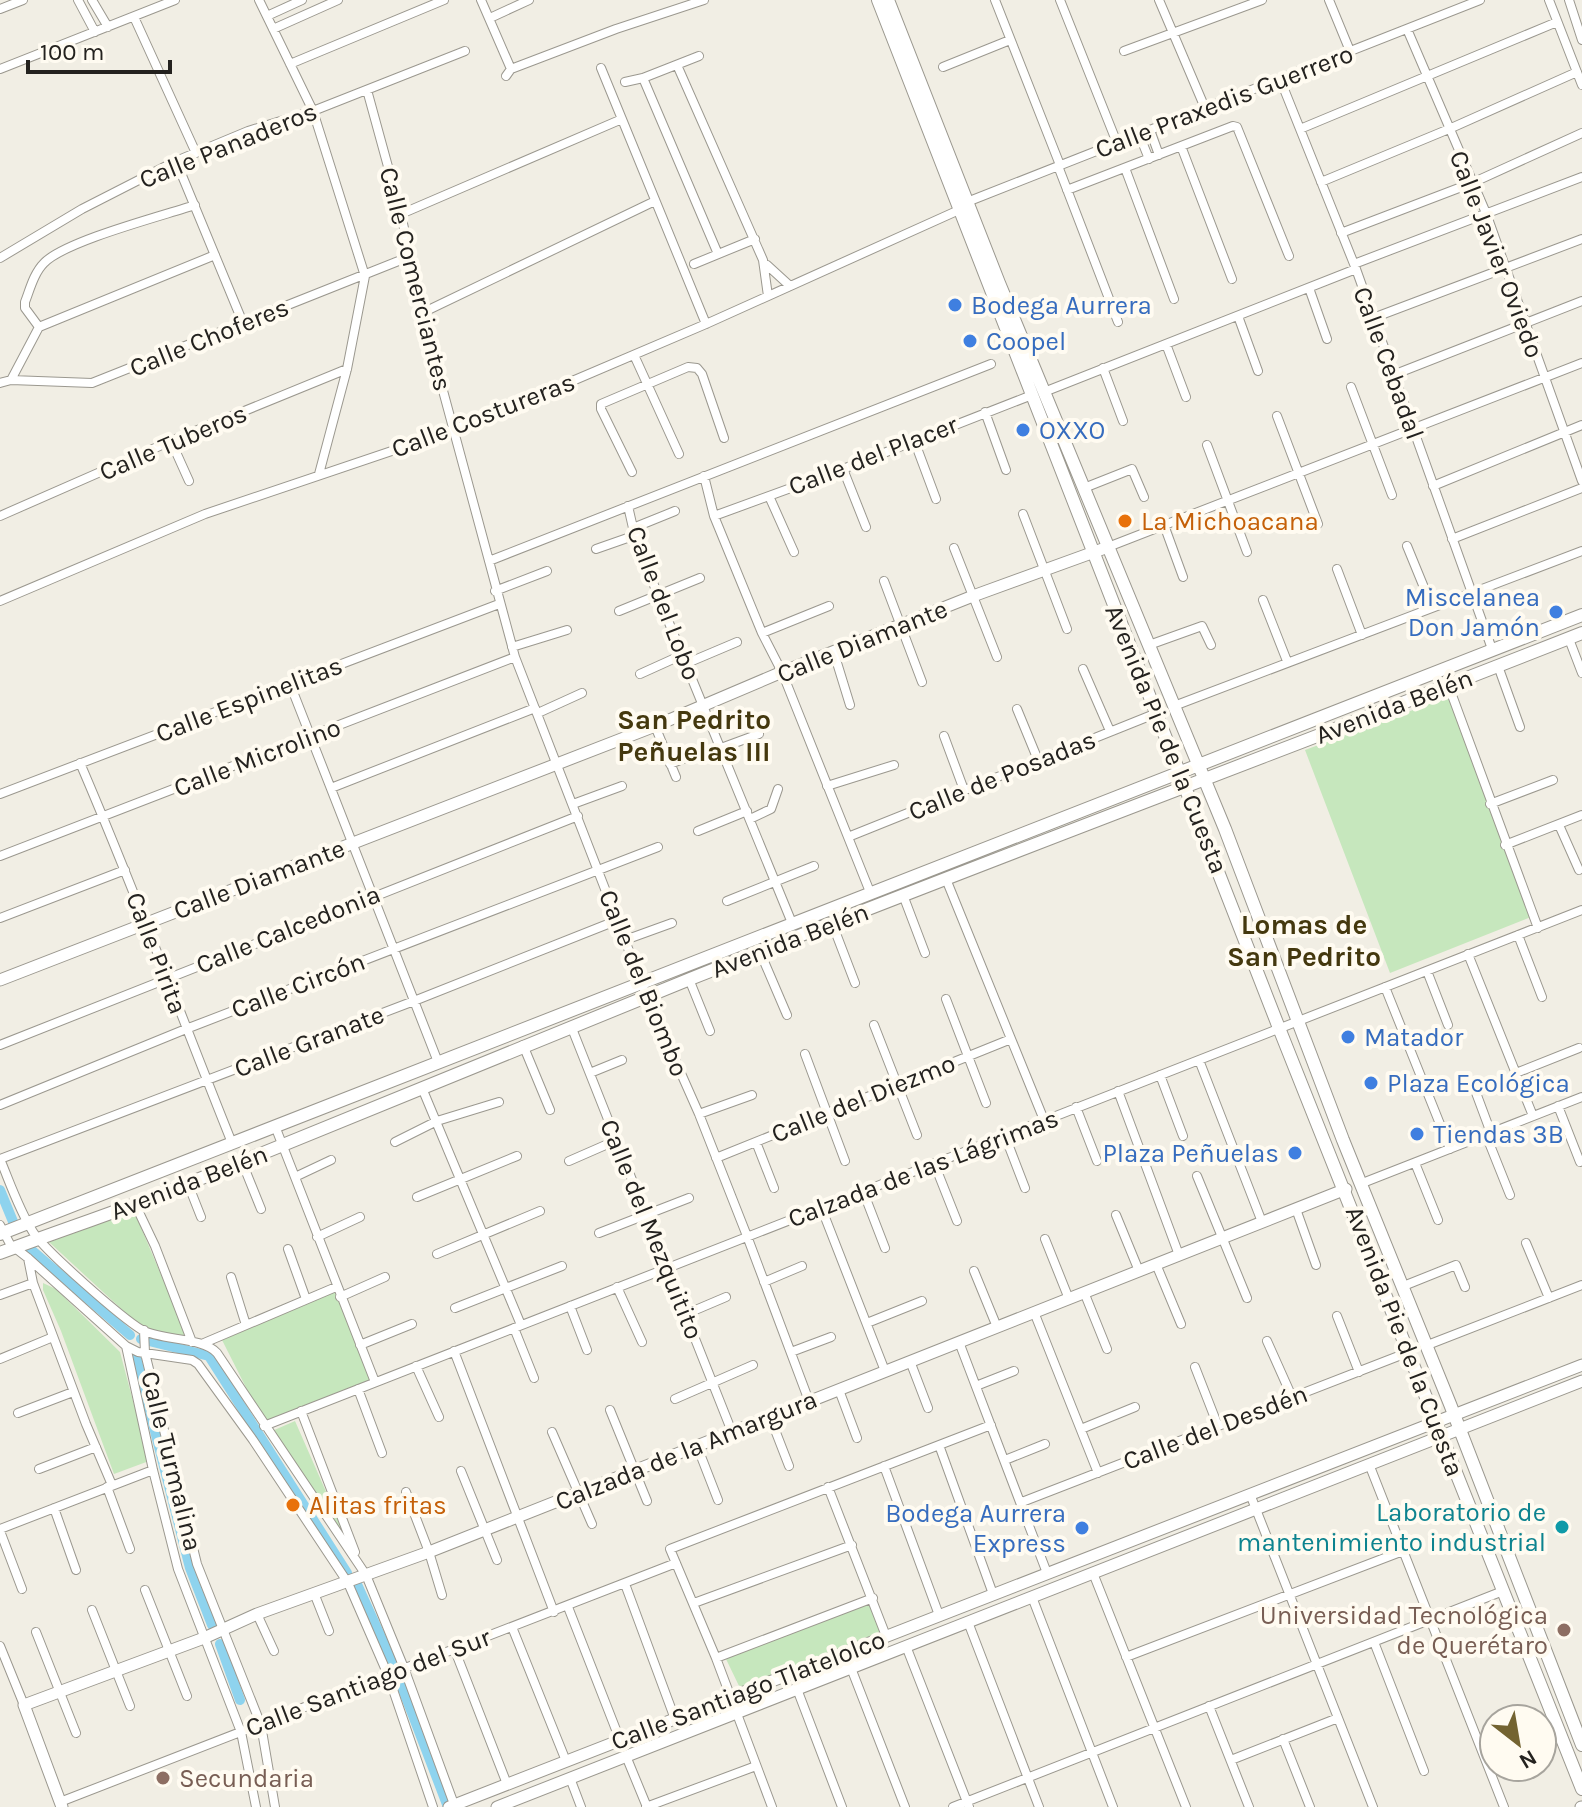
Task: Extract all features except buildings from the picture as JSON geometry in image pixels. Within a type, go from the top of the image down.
[{"type":"main road","name":"Avenida Pie de la Cuesta","points":[[878,0],[1038,394],[1094,553],[1279,1028],[1346,1189],[1582,1789]]},
{"type":"main road","name":"Avenida Pie de la Cuesta","points":[[888,0],[963,206]]},
{"type":"main road","name":"Avenida Pie de la Cuesta","points":[[1038,394],[1084,488],[1203,778],[1582,1745]]},
{"type":"main road","name":"Avenida Belén","points":[[1,1231],[1582,615]]},
{"type":"main road","name":"Avenida Belén","points":[[0,1253],[188,1184],[689,979],[1582,633]]},
{"type":"street","points":[[3,6],[23,0]]},
{"type":"street","points":[[78,0],[95,32]]},
{"type":"street","points":[[92,0],[108,27]]},
{"type":"street","points":[[0,69],[175,0]]},
{"type":"street","points":[[259,0],[313,111],[365,276],[347,369],[319,474]]},
{"type":"street","points":[[267,16],[302,0]]},
{"type":"street","points":[[273,29],[338,0]]},
{"type":"street","points":[[290,64],[444,0]]},
{"type":"street","points":[[481,0],[509,73],[616,29],[704,0]]},
{"type":"street","points":[[490,18],[529,0]]},
{"type":"street","points":[[995,0],[1118,322]]},
{"type":"street","points":[[1060,0],[1117,143]]},
{"type":"street","points":[[1159,0],[1205,108]]},
{"type":"street","points":[[1124,51],[1262,0]]},
{"type":"street","points":[[1329,0],[1350,51]]},
{"type":"street","name":"Calle Praxedis Guerrero","points":[[963,206],[1480,0]]},
{"type":"street","points":[[1549,0],[1582,85]]},
{"type":"street","points":[[1569,0],[1582,40]]},
{"type":"street","points":[[134,17],[196,153]]},
{"type":"street","points":[[1300,129],[1557,22]]},
{"type":"street","name":"Calle Javier Oviedo","points":[[1407,29],[1486,213],[1582,481]]},
{"type":"street","points":[[943,67],[1010,40]]},
{"type":"street","name":"Calle Panaderos","points":[[0,258],[82,209],[176,161],[248,131],[313,111],[465,51]]},
{"type":"street","points":[[625,82],[699,56]]},
{"type":"street","points":[[677,65],[755,239],[763,260],[768,296]]},
{"type":"street","points":[[601,68],[706,324]]},
{"type":"street","points":[[1321,182],[1577,72]]},
{"type":"street","points":[[643,78],[718,254]]},
{"type":"street","name":"Calle Cebadal","points":[[1280,79],[1355,267],[1492,649]]},
{"type":"street","name":"Calle Comerciantes","points":[[367,90],[401,214],[422,313],[489,561]]},
{"type":"street","points":[[401,214],[622,119]]},
{"type":"street","points":[[1067,190],[1237,127],[1289,256]]},
{"type":"street","points":[[1150,130],[1159,155]]},
{"type":"street","points":[[1341,233],[1472,183],[1582,133]]},
{"type":"street","points":[[1139,134],[1149,159]]},
{"type":"street","points":[[1181,146],[1232,279]]},
{"type":"street","points":[[176,161],[243,323]]},
{"type":"street","points":[[1125,168],[1174,299]]},
{"type":"street","name":"Calle del Placer","points":[[714,516],[1238,316],[1486,213],[1582,177]]},
{"type":"street","points":[[422,313],[655,201]]},
{"type":"street","points":[[39,327],[25,308],[25,302],[38,270],[46,260],[82,242],[195,205]]},
{"type":"street","name":"Calle Costureras","points":[[0,601],[205,514],[455,429],[706,324],[963,206]]},
{"type":"street","points":[[694,264],[755,239]]},
{"type":"street","points":[[1373,318],[1582,239]]},
{"type":"street","points":[[11,380],[39,327],[215,255]]},
{"type":"street","name":"Calle Choferes","points":[[0,383],[11,380],[92,383],[411,256]]},
{"type":"street","points":[[763,260],[779,279],[790,286]]},
{"type":"street","points":[[1309,288],[1327,339]]},
{"type":"street","points":[[1393,375],[1582,301]]},
{"type":"street","points":[[1238,316],[1258,371]]},
{"type":"street","points":[[1166,344],[1186,397]]},
{"type":"street","points":[[634,355],[679,454]]},
{"type":"street","name":"Calle Diamante","points":[[0,980],[655,726],[973,596],[1094,553],[1582,363]]},
{"type":"street","points":[[489,561],[991,364]]},
{"type":"street","points":[[632,472],[601,404],[688,367],[697,368],[702,374],[724,438]]},
{"type":"street","points":[[1103,368],[1123,421]]},
{"type":"street","name":"Calle Tuberos","points":[[0,516],[347,369]]},
{"type":"street","points":[[1351,387],[1392,495]]},
{"type":"street","points":[[985,412],[1006,470]]},
{"type":"street","points":[[1277,416],[1318,524]]},
{"type":"street","points":[[1433,486],[1582,425]]},
{"type":"street","points":[[914,440],[936,499]]},
{"type":"street","points":[[171,441],[189,481]]},
{"type":"street","points":[[1207,445],[1247,552]]},
{"type":"street","points":[[843,469],[866,527]]},
{"type":"street","points":[[1084,488],[1132,469],[1144,497]]},
{"type":"street","points":[[704,476],[714,516],[762,633],[782,672],[870,892]]},
{"type":"street","points":[[1452,539],[1582,488]]},
{"type":"street","points":[[769,496],[794,552]]},
{"type":"street","name":"Calle del Lobo","points":[[628,506],[634,532],[658,596],[792,923]]},
{"type":"street","points":[[596,549],[675,511]]},
{"type":"street","points":[[1023,514],[1067,629]]},
{"type":"street","points":[[1164,525],[1183,577]]},
{"type":"street","points":[[1407,546],[1432,607]]},
{"type":"street","points":[[954,548],[997,657]]},
{"type":"street","points":[[1174,706],[1582,551]]},
{"type":"street","name":"Calle del Biombo","points":[[489,561],[515,657],[647,997],[699,1114],[809,1401]]},
{"type":"street","points":[[1337,569],[1362,635]]},
{"type":"street","points":[[495,591],[547,571]]},
{"type":"street","points":[[619,611],[700,578]]},
{"type":"street","points":[[884,581],[922,682]]},
{"type":"street","points":[[1263,600],[1287,661]]},
{"type":"street","name":"Calle Espinelitas","points":[[0,794],[499,604]]},
{"type":"street","points":[[762,633],[829,606]]},
{"type":"street","points":[[1149,645],[1202,626],[1211,645]]},
{"type":"street","points":[[512,647],[567,630]]},
{"type":"street","points":[[1569,639],[1582,673]]},
{"type":"street","points":[[640,674],[737,642]]},
{"type":"street","points":[[834,653],[850,705]]},
{"type":"street","name":"Calle Microlino","points":[[0,856],[515,657]]},
{"type":"street","points":[[1498,666],[1520,727]]},
{"type":"street","points":[[1083,669],[1110,731]]},
{"type":"street","points":[[290,684],[438,1062]]},
{"type":"street","points":[[1449,687],[1538,928]]},
{"type":"street","points":[[331,788],[582,693]]},
{"type":"street","points":[[1017,709],[1038,760]]},
{"type":"street","name":"Calle de Posadas","points":[[848,837],[1157,713]]},
{"type":"street","points":[[655,726],[676,777]]},
{"type":"street","points":[[721,748],[759,734]]},
{"type":"street","points":[[944,736],[964,790]]},
{"type":"street","points":[[670,764],[688,757]]},
{"type":"street","name":"Calle Pirita","points":[[80,763],[232,1143]]},
{"type":"street","points":[[827,786],[894,765]]},
{"type":"street","points":[[1490,804],[1553,780]]},
{"type":"street","points":[[573,804],[622,786]]},
{"type":"street","points":[[698,831],[771,809],[778,789]]},
{"type":"street","points":[[1505,845],[1582,815]]},
{"type":"street","name":"Calle Calcedonia","points":[[0,1045],[578,816]]},
{"type":"street","points":[[1559,825],[1579,870]]},
{"type":"street","name":"Calle Circón","points":[[0,1105],[186,1029],[658,847]]},
{"type":"street","points":[[727,901],[814,866]]},
{"type":"street","points":[[0,918],[125,870]]},
{"type":"street","points":[[946,879],[1044,1120]]},
{"type":"street","points":[[903,895],[925,953]]},
{"type":"street","name":"Calzada de las Lágrimas","points":[[264,1426],[1582,910]]},
{"type":"street","name":"Calle Granate","points":[[0,1159],[618,920]]},
{"type":"street","points":[[625,940],[672,923]]},
{"type":"street","points":[[832,923],[855,983]]},
{"type":"street","points":[[1518,935],[1542,997]]},
{"type":"street","points":[[760,952],[787,1015]]},
{"type":"street","points":[[1468,954],[1533,1116]]},
{"type":"street","points":[[1427,971],[1448,1025]]},
{"type":"street","points":[[689,979],[710,1031]]},
{"type":"street","points":[[1385,987],[1450,1149]]},
{"type":"street","points":[[946,999],[986,1103]]},
{"type":"street","points":[[874,1025],[917,1135]]},
{"type":"street","name":"Calle del Mezquitito","points":[[571,1026],[732,1432]]},
{"type":"street","name":"Calle del Diezmo","points":[[716,1158],[1011,1039]]},
{"type":"street","points":[[523,1045],[550,1110]]},
{"type":"street","points":[[1516,1073],[1579,1048]]},
{"type":"street","points":[[805,1054],[845,1161]]},
{"type":"street","points":[[590,1073],[622,1060]]},
{"type":"street","points":[[1199,1060],[1262,1222]]},
{"type":"street","points":[[1160,1075],[1183,1136]]},
{"type":"street","points":[[1472,1082],[1510,1195]]},
{"type":"street","points":[[422,1088],[506,1289],[534,1378]]},
{"type":"street","points":[[1118,1091],[1179,1255]]},
{"type":"street","points":[[699,1114],[752,1095]]},
{"type":"street","points":[[1360,1184],[1582,1097]]},
{"type":"street","points":[[395,1142],[437,1121],[499,1102]]},
{"type":"street","points":[[1558,1106],[1580,1162]]},
{"type":"street","points":[[1076,1107],[1097,1161]]},
{"type":"street","points":[[275,1126],[375,1382]]},
{"type":"street","points":[[1005,1136],[1025,1188]]},
{"type":"street","points":[[569,1161],[617,1140]]},
{"type":"street","points":[[756,1142],[774,1188]]},
{"type":"street","points":[[417,1197],[517,1156]]},
{"type":"street","points":[[0,1159],[38,1240],[109,1304],[144,1330],[165,1338],[209,1345],[217,1353],[364,1571]]},
{"type":"street","points":[[295,1177],[331,1160]]},
{"type":"street","points":[[242,1162],[261,1209]]},
{"type":"street","points":[[934,1163],[957,1221]]},
{"type":"street","points":[[1415,1163],[1438,1220]]},
{"type":"street","points":[[1197,1176],[1247,1298]]},
{"type":"street","points":[[188,1184],[201,1217]]},
{"type":"street","name":"Calzada de la Amargura","points":[[24,1705],[204,1638],[257,1614],[348,1583],[364,1571],[429,1552],[1346,1189]]},
{"type":"street","points":[[863,1191],[885,1248]]},
{"type":"street","points":[[599,1233],[689,1198]]},
{"type":"street","points":[[135,1204],[197,1343]]},
{"type":"street","points":[[821,1207],[885,1371]]},
{"type":"street","points":[[1296,1209],[1316,1265]]},
{"type":"street","points":[[437,1254],[540,1211]]},
{"type":"street","points":[[1116,1215],[1139,1271]]},
{"type":"street","points":[[317,1237],[360,1217]]},
{"type":"street","name":"Calle Turmalina","points":[[1,1231],[14,1248],[126,1346],[178,1569],[241,1732],[256,1807]]},
{"type":"street","points":[[1045,1239],[1069,1299]]},
{"type":"street","points":[[1526,1243],[1549,1298]]},
{"type":"street","points":[[288,1249],[306,1299]]},
{"type":"street","points":[[28,1258],[33,1283],[96,1447],[130,1549]]},
{"type":"street","points":[[1156,1264],[1181,1324]]},
{"type":"street","points":[[1401,1287],[1456,1265],[1465,1287]]},
{"type":"street","points":[[455,1308],[562,1266]]},
{"type":"street","points":[[764,1282],[802,1266]]},
{"type":"street","points":[[974,1271],[997,1327]]},
{"type":"street","points":[[231,1277],[246,1325]]},
{"type":"street","points":[[340,1297],[385,1277]]},
{"type":"street","points":[[0,1295],[33,1283]]},
{"type":"street","points":[[1425,1346],[1582,1285]]},
{"type":"street","points":[[197,1343],[336,1287]]},
{"type":"street","points":[[617,1287],[642,1342]]},
{"type":"street","points":[[1084,1292],[1107,1349]]},
{"type":"street","points":[[686,1314],[726,1297]]},
{"type":"street","points":[[867,1323],[922,1301]]},
{"type":"street","points":[[570,1306],[587,1350]]},
{"type":"street","points":[[1034,1312],[1098,1473]]},
{"type":"street","points":[[1337,1316],[1359,1372]]},
{"type":"street","points":[[360,1345],[412,1324]]},
{"type":"street","name":"Calle Turmalina","points":[[144,1330],[145,1353],[197,1564],[261,1725],[275,1807]]},
{"type":"street","points":[[0,1359],[53,1337]]},
{"type":"street","points":[[791,1352],[831,1337]]},
{"type":"street","points":[[1267,1341],[1292,1397]]},
{"type":"street","points":[[959,1342],[1047,1573]]},
{"type":"street","points":[[126,1346],[145,1353],[192,1360],[198,1364],[253,1440],[348,1583],[388,1675],[433,1807]]},
{"type":"street","points":[[454,1351],[554,1612]]},
{"type":"street","name":"Calle del Desdén","points":[[1022,1502],[1409,1352]]},
{"type":"street","points":[[910,1361],[928,1408]]},
{"type":"street","points":[[675,1399],[753,1365]]},
{"type":"street","name":"Calle Santiago Tlatelolco","points":[[452,1806],[1582,1365]]},
{"type":"street","points":[[416,1366],[439,1417]]},
{"type":"street","points":[[1195,1367],[1218,1426]]},
{"type":"street","points":[[976,1386],[1014,1371]]},
{"type":"street","name":"Calle Santiago Tlatelolco","points":[[497,1807],[514,1804],[570,1778],[1582,1381]]},
{"type":"street","points":[[358,1389],[382,1453]]},
{"type":"street","points":[[839,1390],[857,1438]]},
{"type":"street","points":[[18,1413],[73,1392]]},
{"type":"street","points":[[1081,1429],[1135,1407]]},
{"type":"street","points":[[610,1410],[647,1501]]},
{"type":"street","points":[[301,1411],[404,1668],[452,1806]]},
{"type":"street","points":[[770,1417],[789,1466]]},
{"type":"street","points":[[772,1807],[716,1658],[670,1549],[991,1425]]},
{"type":"street","points":[[552,1432],[592,1524]]},
{"type":"street","points":[[1005,1460],[1045,1444]]},
{"type":"street","points":[[939,1445],[993,1594]]},
{"type":"street","points":[[697,1446],[718,1500]]},
{"type":"street","points":[[39,1469],[96,1447]]},
{"type":"street","points":[[1369,1464],[1504,1807]]},
{"type":"street","points":[[884,1466],[939,1615]]},
{"type":"street","points":[[22,1589],[0,1530],[153,1470]]},
{"type":"street","points":[[461,1471],[497,1560]]},
{"type":"street","points":[[828,1487],[886,1636]]},
{"type":"street","points":[[406,1492],[442,1595]]},
{"type":"street","points":[[1250,1494],[1373,1807]]},
{"type":"street","points":[[54,1508],[76,1570]]},
{"type":"street","points":[[694,1603],[852,1545]]},
{"type":"street","points":[[1126,1657],[1403,1551]]},
{"type":"street","name":"Calle Santiago del Sur","points":[[61,1804],[676,1563]]},
{"type":"street","points":[[1093,1573],[1186,1807]]},
{"type":"street","points":[[625,1584],[675,1719]]},
{"type":"street","points":[[145,1590],[187,1696]]},
{"type":"street","points":[[953,1807],[968,1804],[1028,1777],[1503,1591]]},
{"type":"street","points":[[314,1593],[329,1631]]},
{"type":"street","points":[[1032,1597],[1113,1807]]},
{"type":"street","points":[[716,1658],[873,1598]]},
{"type":"street","points":[[568,1607],[620,1740]]},
{"type":"street","points":[[92,1610],[130,1706]]},
{"type":"street","points":[[257,1614],[274,1651]]},
{"type":"street","points":[[968,1622],[1039,1807]]},
{"type":"street","points":[[512,1627],[566,1761]]},
{"type":"street","points":[[36,1632],[76,1733]]},
{"type":"street","points":[[1374,1642],[1424,1771]]},
{"type":"street","points":[[0,1646],[4,1667],[24,1705],[61,1804]]},
{"type":"street","points":[[906,1646],[968,1804]]},
{"type":"street","points":[[454,1648],[507,1784]]},
{"type":"street","points":[[851,1668],[905,1807]]},
{"type":"street","points":[[797,1689],[842,1807]]},
{"type":"street","points":[[1209,1706],[1249,1807]]},
{"type":"street","points":[[1231,1760],[1338,1718]]},
{"type":"street","points":[[1283,1739],[1310,1807]]},
{"type":"street","points":[[626,1756],[646,1807],[756,1766]]},
{"type":"street","points":[[570,1778],[581,1807]]},
{"type":"green space","points":[[1448,697],[1531,917],[1390,973],[1305,750]]},
{"type":"green space","points":[[134,1211],[187,1336],[143,1329],[49,1242]]},
{"type":"green space","points":[[43,1283],[56,1289],[120,1352],[149,1461],[114,1474],[43,1290]]},
{"type":"green space","points":[[339,1289],[373,1380],[264,1423],[222,1340]]},
{"type":"green space","points":[[295,1421],[349,1544],[272,1431]]},
{"type":"green space","points":[[873,1599],[882,1633],[740,1688],[726,1659]]},
{"type":"waterway","points":[[0,1190],[14,1224]]},
{"type":"waterway","points":[[28,1247],[130,1335]]},
{"type":"waterway","points":[[141,1339],[209,1356],[347,1573]]},
{"type":"waterway","points":[[135,1353],[190,1568],[212,1625]]},
{"type":"waterway","points":[[356,1582],[395,1668]]},
{"type":"waterway","points":[[220,1644],[240,1700]]},
{"type":"waterway","points":[[399,1679],[448,1807]]},
{"type":"place","name":"Bodega Aurrera","points":[[955,305]]},
{"type":"place","name":"Coopel","points":[[970,341]]},
{"type":"place","name":"OXXO","points":[[1023,430]]},
{"type":"place","name":"La Michoacana","points":[[1125,521]]},
{"type":"place","name":"Miscelanea Don Jamón","points":[[1556,612]]},
{"type":"place","name":"Matador","points":[[1348,1037]]},
{"type":"place","name":"Plaza Ecológica","points":[[1371,1083]]},
{"type":"place","name":"Tiendas 3B","points":[[1417,1134]]},
{"type":"place","name":"Plaza Peñuelas","points":[[1295,1153]]},
{"type":"place","name":"Alitas fritas","points":[[293,1505]]},
{"type":"place","name":"Laboratorio de mantenimiento industrial","points":[[1562,1527]]},
{"type":"place","name":"Bodega Aurrera Express","points":[[1082,1528]]},
{"type":"place","name":"Universidad Tecnológica de Querétaro","points":[[1564,1630]]},
{"type":"place","name":"Secundaria","points":[[163,1778]]},
{"type":"district","name":"San Pedrito Peñuelas III","points":[[694,735]]},
{"type":"district","name":"Lomas de San Pedrito","points":[[1304,940]]}]
